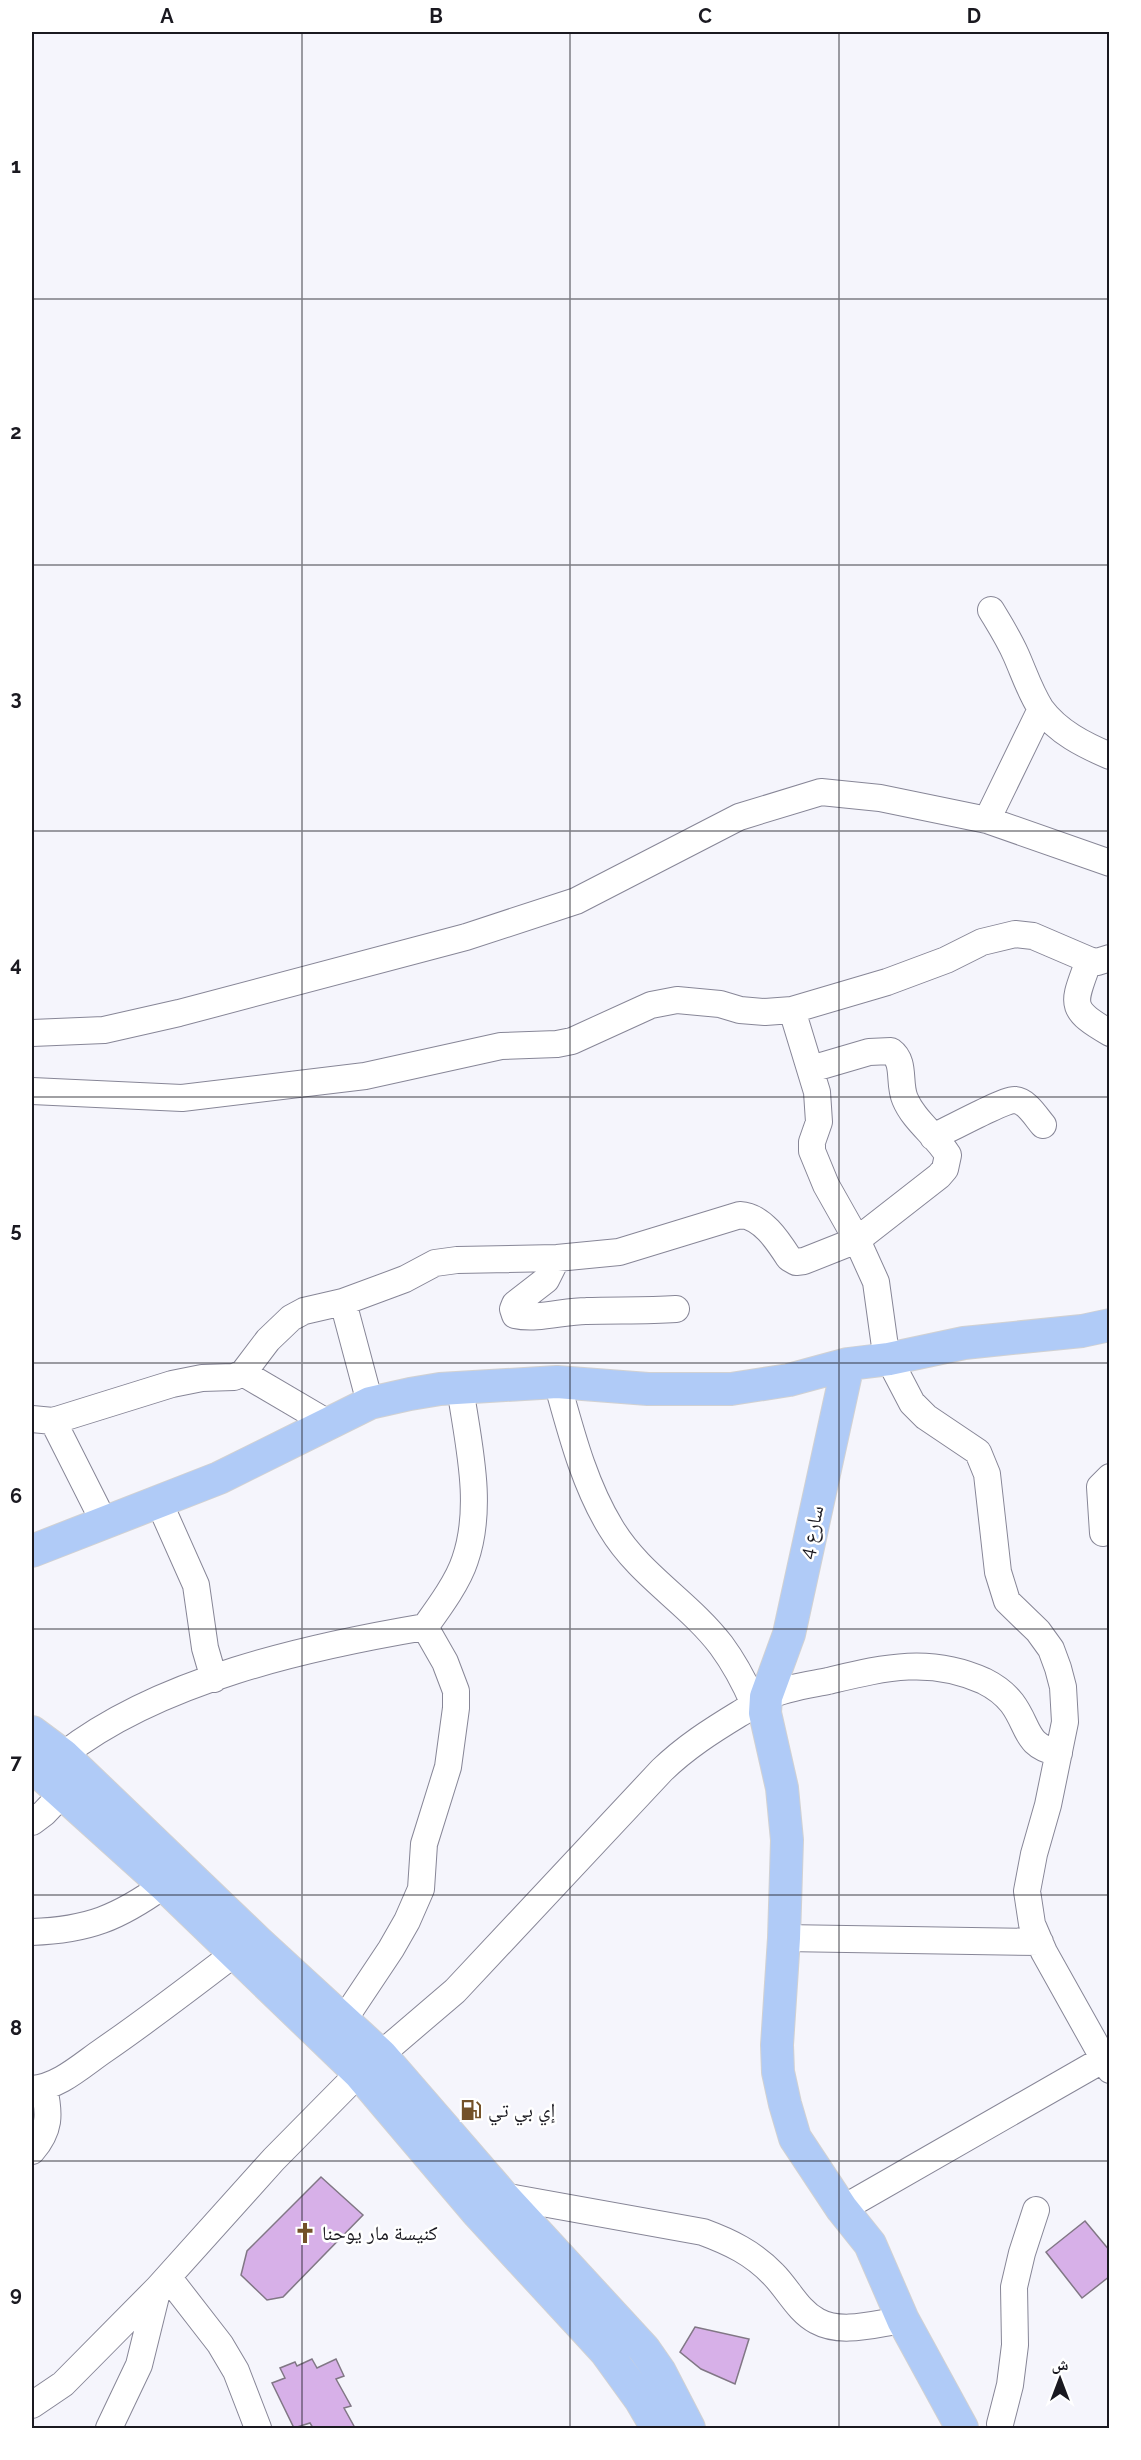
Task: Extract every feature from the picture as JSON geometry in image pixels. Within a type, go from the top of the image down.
[{"type":"main road","points":[[32,1551],[219,1478],[370,1403],[410,1394],[460,1388],[557,1382],[648,1389],[730,1389],[789,1380],[848,1364],[889,1359],[964,1343],[1082,1331],[1110,1325]]},
{"type":"main road","name":"سارع 4","points":[[760,1701],[789,1634],[848,1364]]},
{"type":"main road","points":[[760,1701],[765,1713],[782,1788],[787,1840],[777,2045],[778,2072],[784,2104],[795,2138],[842,2209],[870,2244],[903,2320],[959,2423]]},
{"type":"main road","points":[[32,1732],[63,1755],[343,2021],[370,2064],[477,2212],[606,2352],[640,2399],[657,2428]]},
{"type":"main road","points":[[32,1766],[164,1885],[235,1953],[370,2064],[503,2196],[644,2349],[660,2372],[689,2428]]},
{"type":"street","points":[[991,610],[1007,636],[1029,688],[1041,709],[1052,722],[1083,744],[1110,756]]},
{"type":"street","points":[[987,820],[1041,709]]},
{"type":"street","points":[[32,1033],[104,1030],[200,1008],[466,937],[576,901],[739,817],[821,792],[880,798],[987,820],[1110,863]]},
{"type":"street","points":[[32,1091],[182,1098],[365,1076],[501,1046],[557,1044],[572,1041],[651,1005],[677,1000],[720,1004],[740,1010],[792,1011],[887,982],[946,960],[982,942],[1015,934],[1033,936],[1099,959],[1077,990],[1077,1003],[1084,1017],[1110,1033]]},
{"type":"street","points":[[792,1011],[811,1070],[819,1111],[812,1151],[826,1185],[857,1240],[876,1282],[885,1347],[889,1359],[912,1402],[926,1417],[978,1452],[987,1474],[996,1560],[1007,1601],[1038,1631],[1051,1649],[1058,1668],[1063,1688],[1065,1722],[1027,1891],[1032,1924],[1040,1942],[1107,2065],[842,2209]]},
{"type":"street","points":[[104,1522],[42,1420],[172,1384],[202,1378],[234,1377],[243,1373],[268,1340],[291,1318],[304,1311],[343,1302],[405,1279],[435,1263],[457,1260],[556,1258],[619,1252],[740,1215],[754,1217],[760,1222],[789,1258],[796,1262],[804,1262],[857,1240],[931,1183],[945,1169],[948,1155],[904,1098],[899,1060],[891,1051],[869,1052],[811,1070]]},
{"type":"street","points":[[933,1137],[1003,1101],[1013,1099],[1024,1103],[1043,1125]]},
{"type":"street","points":[[556,1258],[546,1280],[515,1304],[513,1309],[515,1315],[676,1309]]},
{"type":"street","points":[[343,1302],[370,1403]]},
{"type":"street","points":[[243,1373],[328,1423]]},
{"type":"street","points":[[557,1382],[572,1436],[588,1480],[611,1529],[646,1573],[720,1643],[760,1701]]},
{"type":"street","points":[[63,1755],[132,1711],[214,1678],[308,1650],[424,1627],[438,1610],[465,1562],[470,1541],[474,1510],[473,1485],[460,1388]]},
{"type":"street","points":[[1103,1533],[1100,1486],[1110,1478]]},
{"type":"street","points":[[159,1502],[196,1585],[206,1648],[214,1678]]},
{"type":"street","points":[[343,2021],[407,1922],[421,1889],[424,1844],[448,1767],[456,1692],[445,1662],[424,1627]]},
{"type":"street","points":[[32,2405],[63,2384],[163,2283],[274,2158],[370,2064],[455,1991],[582,1854],[683,1750],[707,1732],[760,1701],[876,1668],[914,1665],[937,1667],[984,1681],[1013,1704],[1025,1730],[1035,1744],[1045,1750],[1059,1753]]},
{"type":"street","points":[[32,1822],[62,1794]]},
{"type":"street","points":[[32,1932],[87,1926],[133,1907],[164,1885]]},
{"type":"street","points":[[784,1938],[1040,1942]]},
{"type":"street","points":[[32,2151],[42,2139],[47,2125],[48,2107],[38,2088],[66,2076],[153,2016],[235,1953]]},
{"type":"street","points":[[503,2196],[703,2232],[725,2240],[745,2250],[762,2263],[807,2314],[818,2322],[860,2327],[903,2320]]},
{"type":"street","points":[[959,2423],[1005,2426],[1015,2345],[1014,2287],[1036,2210]]},
{"type":"street","points":[[109,2428],[128,2393],[139,2365],[163,2283]]},
{"type":"street","points":[[163,2283],[220,2344],[236,2371],[258,2428]]},
{"type":"building","name":"كنيسة مار يوحنا","points":[[321,2177],[363,2215],[283,2297],[267,2300],[241,2275],[247,2251]]},
{"type":"building","points":[[1085,2221],[1110,2251],[1110,2276],[1082,2298],[1046,2252]]},
{"type":"building","points":[[695,2327],[749,2339],[735,2384],[701,2369],[680,2352]]},
{"type":"building","points":[[312,2359],[317,2368],[336,2359],[344,2376],[336,2379],[351,2406],[344,2408],[355,2428],[313,2428],[310,2423],[294,2428],[272,2383],[285,2378],[280,2368],[295,2362],[297,2366]]},
{"type":"place","name":"إي بي تي","points":[[471,2110]]},
{"type":"place","name":"كنيسة مار يوحنا","points":[[305,2233]]}]
